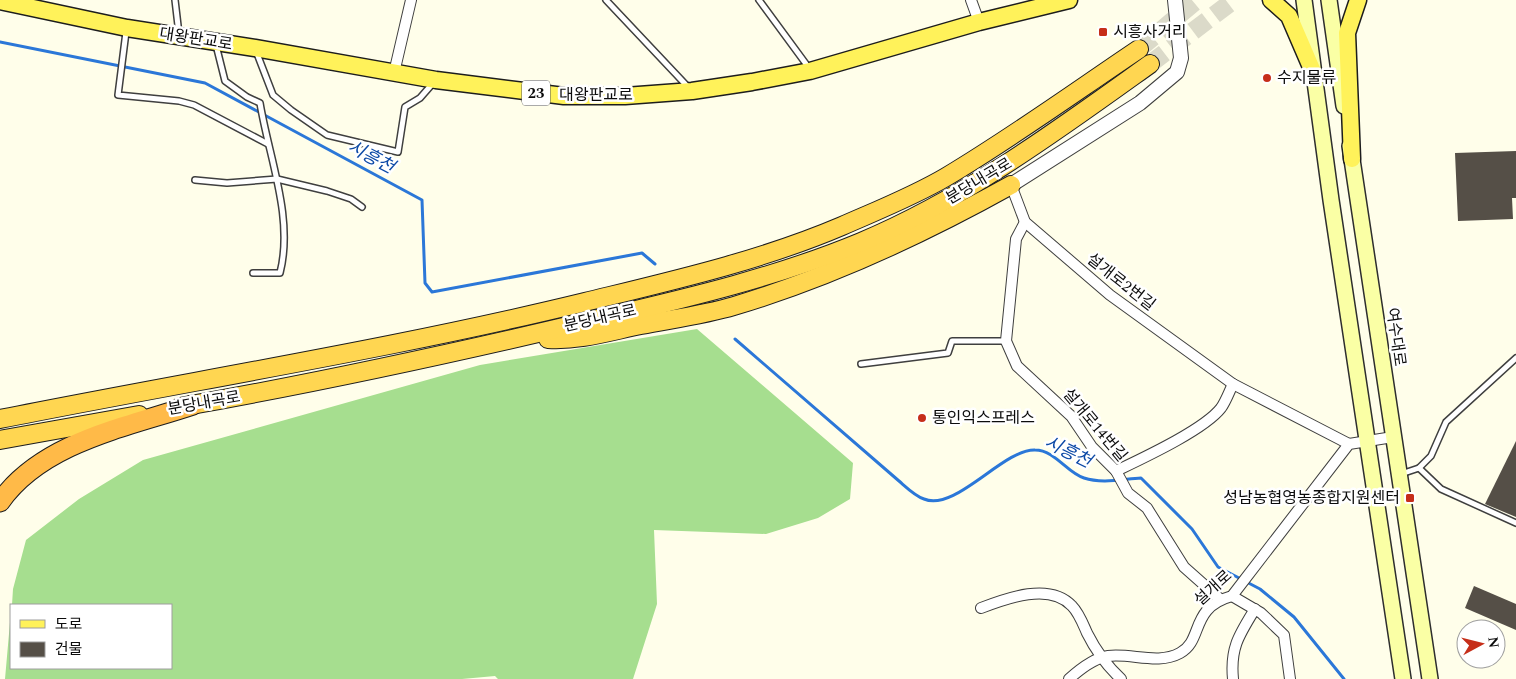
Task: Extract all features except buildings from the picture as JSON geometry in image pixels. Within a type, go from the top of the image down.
[{"type":"highway","name":"분당내곡로","points":[[0,419],[397,344],[528,316],[688,277],[769,253],[840,227],[943,179],[1026,126],[1139,49]]},
{"type":"highway","name":"분당내곡로","points":[[0,440],[298,386],[682,299],[788,269],[862,242],[949,200],[1030,149],[1150,64]]},
{"type":"highway","points":[[519,337],[560,340],[684,318],[733,306],[779,291],[892,247],[954,217],[1011,185]]},
{"type":"highway","points":[[0,502],[27,473],[55,456],[94,438],[193,405]]},
{"type":"main road","name":"대왕판교로","points":[[0,1],[127,28],[255,48],[436,80],[564,96],[626,96],[692,91],[810,71],[979,22],[1069,0]]},
{"type":"main road","points":[[1271,0],[1289,16],[1314,74]]},
{"type":"main road","points":[[1304,0],[1367,441],[1404,679]]},
{"type":"main road","name":"여수대로","points":[[1329,0],[1430,679]]},
{"type":"main road","points":[[1352,159],[1347,33],[1358,0]]},
{"type":"street","points":[[394,73],[411,0]]},
{"type":"street","points":[[971,0],[979,22]]},
{"type":"street","points":[[1011,185],[1140,103],[1177,72],[1181,58],[1175,0]]},
{"type":"street","name":"설개로2번길","points":[[1011,185],[1026,222],[1110,295],[1232,384],[1350,444]]},
{"type":"street","name":"설개로14번길","points":[[1026,222],[1016,238],[1006,340],[1017,366],[1071,416],[1092,447],[1116,472],[1128,492],[1147,508],[1184,567],[1220,599]]},
{"type":"street","points":[[1116,472],[1158,452],[1207,420],[1220,409],[1232,384]]},
{"type":"street","points":[[1350,444],[1393,437]]},
{"type":"street","name":"설개로","points":[[1069,679],[1089,664],[1107,656],[1134,656],[1156,659],[1181,653],[1191,642],[1206,609],[1220,599],[1232,596],[1350,444]]},
{"type":"street","points":[[981,608],[1002,600],[1031,594],[1062,597],[1074,607],[1101,658],[1121,679]]},
{"type":"street","points":[[1232,596],[1254,609],[1284,635],[1290,679]]},
{"type":"street","points":[[1234,679],[1232,664],[1234,645],[1254,609]]},
{"type":"lane","points":[[175,0],[180,37]]},
{"type":"lane","points":[[606,0],[692,91]]},
{"type":"lane","points":[[759,0],[810,71]]},
{"type":"lane","points":[[127,28],[118,96],[179,101],[194,105],[268,144]]},
{"type":"lane","points":[[215,42],[225,81],[247,97],[260,103],[280,190],[284,256],[280,273],[253,273]]},
{"type":"lane","points":[[255,48],[272,95],[291,110],[328,135],[398,152],[405,107],[420,98],[436,80]]},
{"type":"lane","points":[[195,180],[227,183],[277,179],[351,199],[362,207]]},
{"type":"lane","points":[[861,364],[948,353],[952,341],[1006,340]]},
{"type":"lane","points":[[1399,475],[1418,468],[1432,456],[1446,422],[1516,358]]},
{"type":"lane","points":[[1418,468],[1442,489],[1516,523]]},
{"type":"green space","points":[[697,329],[853,463],[850,499],[818,518],[766,534],[654,530],[657,604],[633,679],[498,679],[495,676],[462,679],[5,679],[10,622],[10,669],[172,669],[172,604],[12,604],[13,589],[26,540],[79,499],[143,460],[480,365]]},
{"type":"waterway","name":"시흥천","points":[[0,42],[205,83],[422,200],[425,283],[432,292],[642,253],[655,264]]},
{"type":"waterway","name":"시흥천","points":[[735,339],[908,489],[924,499],[937,501],[950,497],[1009,459],[1022,452],[1035,450],[1049,454],[1072,472],[1091,480],[1105,481],[1141,478],[1192,529],[1218,567],[1260,589],[1294,617],[1344,679]]},
{"type":"tunnel","points":[[1139,49],[1197,0]]},
{"type":"tunnel","points":[[1150,64],[1234,0]]},
{"type":"place","name":"시흥사거리","points":[[1103,32]]},
{"type":"place","name":"수지물류","points":[[1267,78]]},
{"type":"place","name":"통인익스프레스","points":[[922,418]]},
{"type":"place","name":"성남농협영농종합지원센터","points":[[1410,498]]}]
